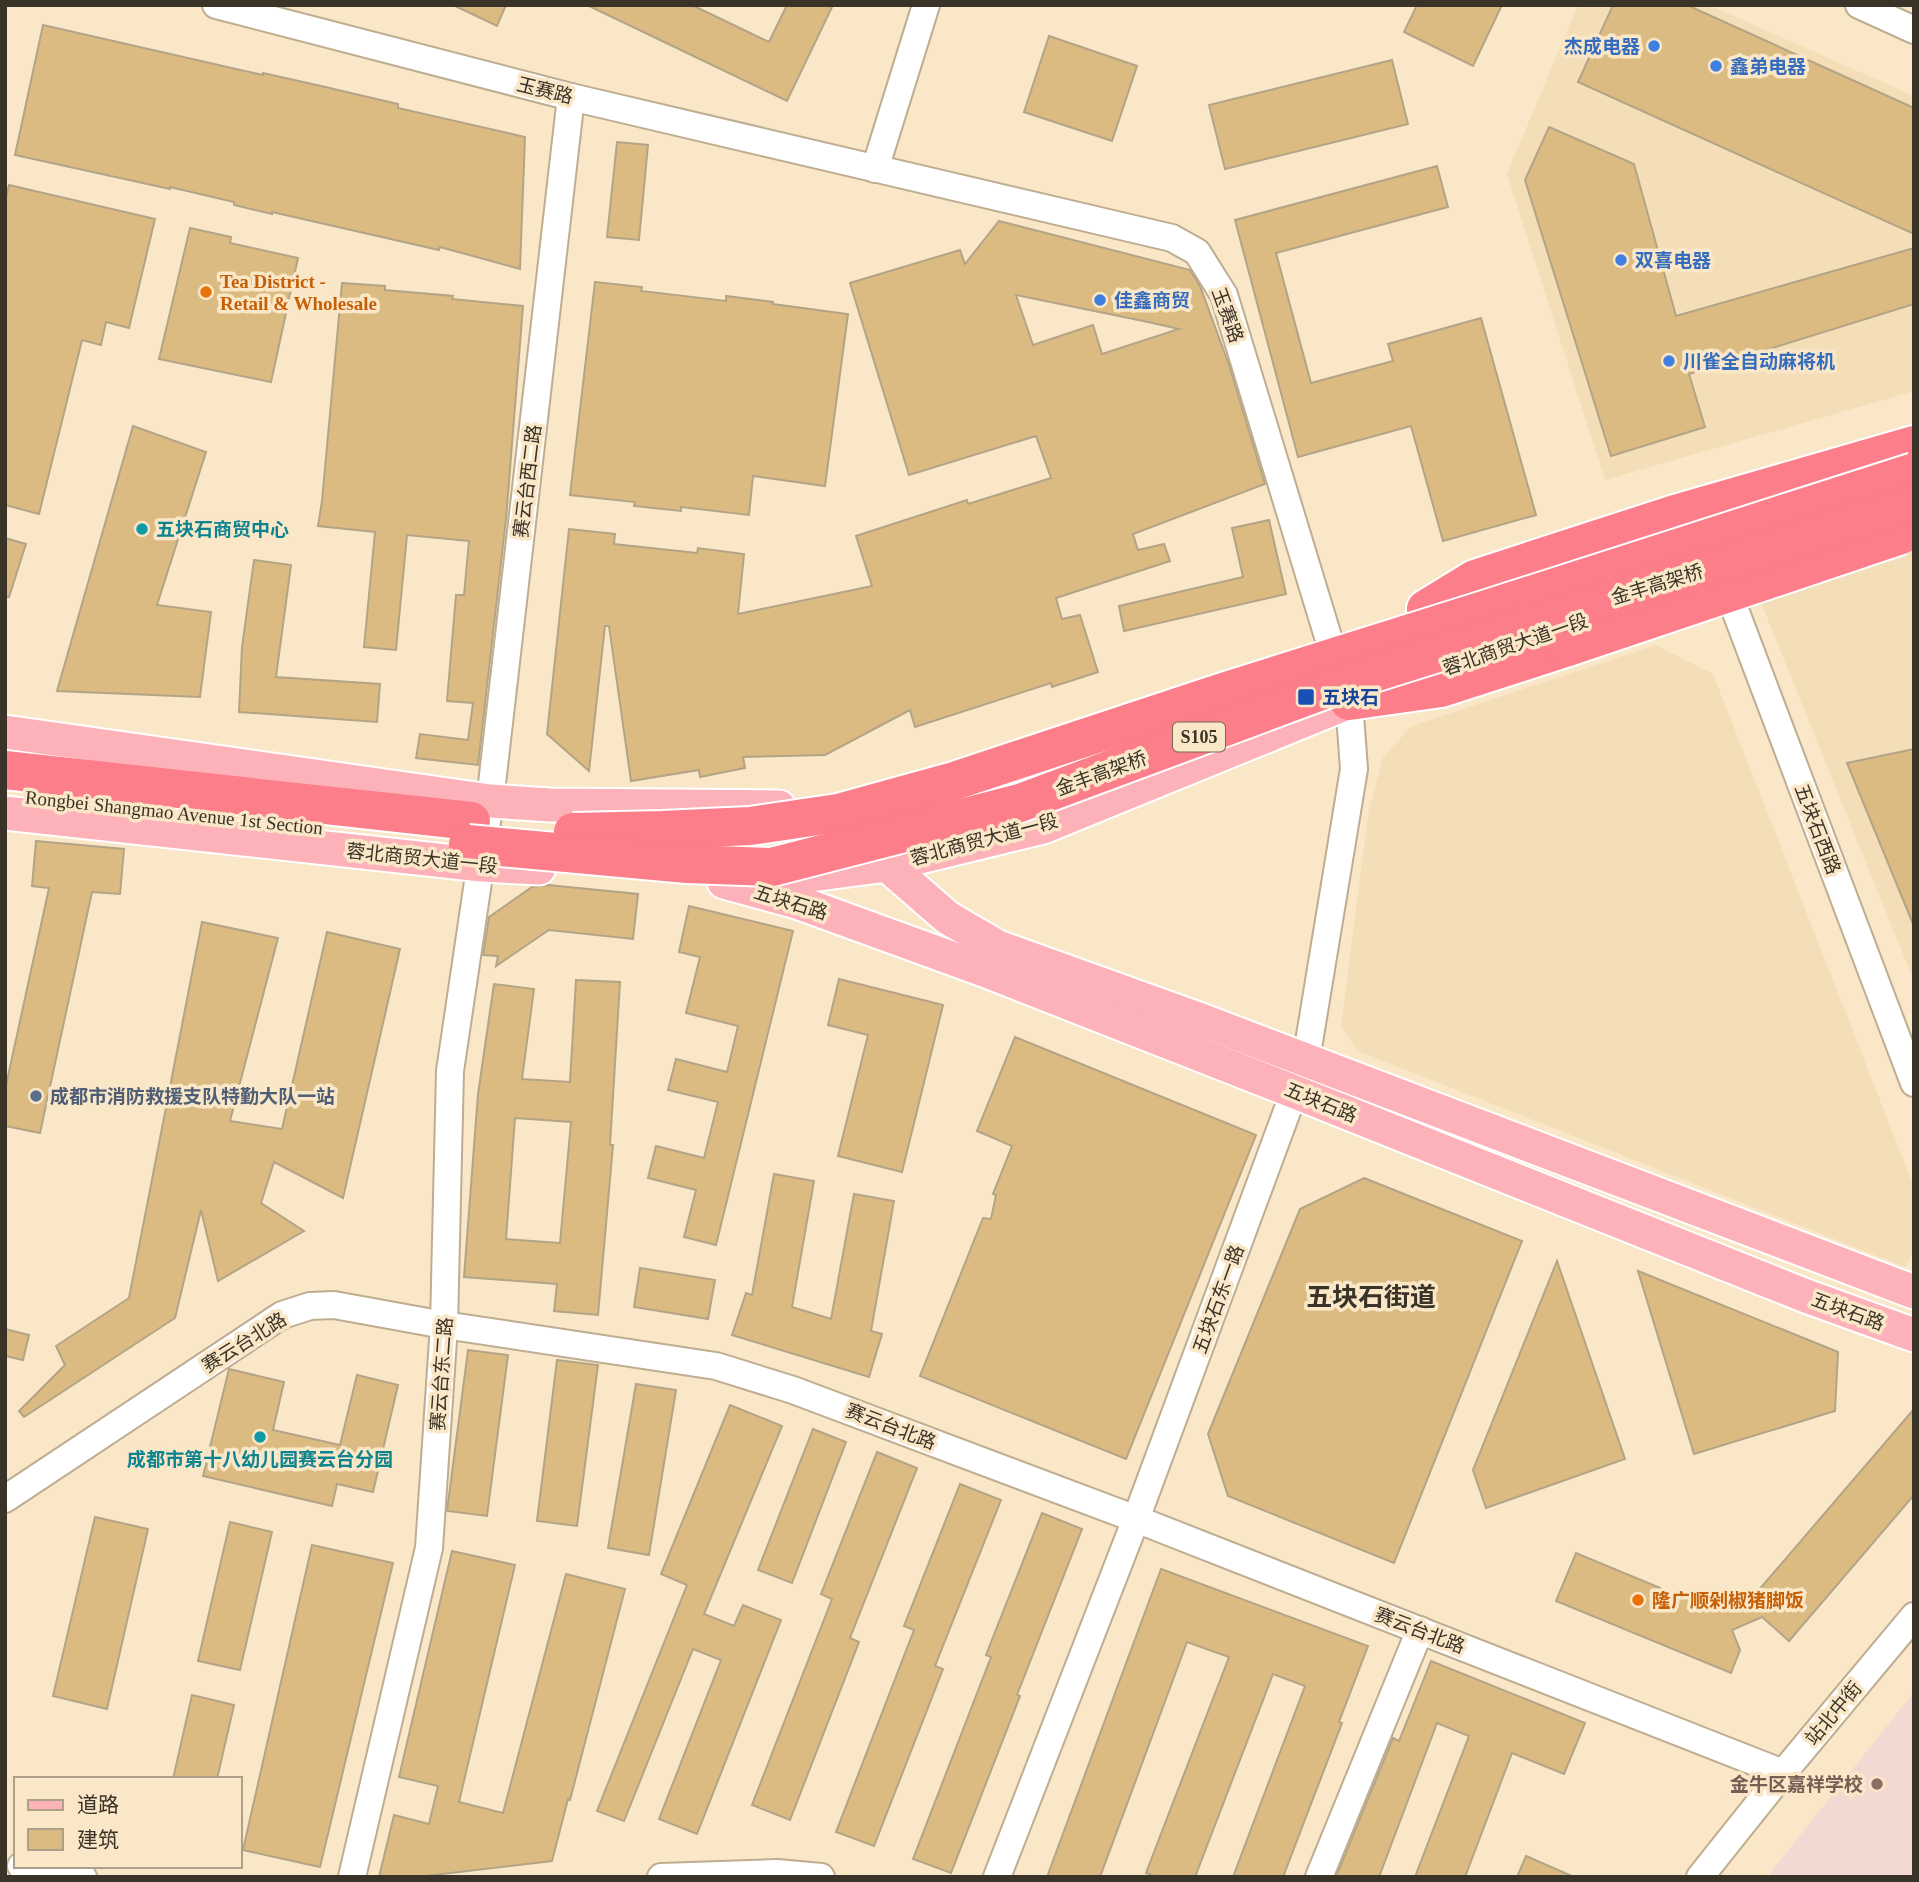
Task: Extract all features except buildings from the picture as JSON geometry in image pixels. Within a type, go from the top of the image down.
[{"type":"highway","points":[[1426,609],[1475,579],[1675,514],[1914,444]]},
{"type":"highway","name":"金丰高架桥","points":[[478,833],[648,831],[750,826],[838,813],[954,781],[1223,692],[1914,472]]},
{"type":"highway","name":"金丰高架桥","points":[[478,833],[687,864],[772,867],[1020,803],[1351,680],[1914,503]]},
{"type":"highway","points":[[1349,701],[1441,688],[1568,648],[1914,530]]},
{"type":"highway","name":"蓉北商贸大道一段","points":[[5,770],[478,833]]},
{"type":"highway","name":"Rongbei Shangmao Avenue 1st Section","points":[[5,794],[478,833]]},
{"type":"main road","name":"蓉北商贸大道一段","points":[[5,813],[478,833],[577,805],[828,806],[1426,609],[1677,536],[1914,461]]},
{"type":"main road","name":"蓉北商贸大道一段","points":[[5,732],[478,833],[724,882],[760,882],[887,864],[1043,827],[1349,701],[1546,632],[1914,513]]},
{"type":"main road","name":"五块石路","points":[[772,807],[837,835],[887,864],[948,918],[998,947],[1201,1020],[1914,1292]]},
{"type":"main road","name":"五块石路","points":[[724,882],[797,902],[984,970],[1295,1091],[1806,1296],[1914,1335]]},
{"type":"street","name":"玉赛路","points":[[216,5],[571,97],[1172,238],[1197,252],[1224,295],[1349,701]]},
{"type":"street","points":[[875,169],[926,5]]},
{"type":"street","points":[[1859,5],[1914,30]]},
{"type":"street","name":"赛云台西二路","points":[[478,833],[571,97]]},
{"type":"street","name":"五块石西路","points":[[1722,575],[1914,1083]]},
{"type":"street","name":"五块石东一路","points":[[997,1877],[1136,1519],[1306,1060],[1354,769],[1349,701]]},
{"type":"street","name":"赛云台东二路","points":[[352,1877],[429,1549],[444,1325],[450,1071],[478,833]]},
{"type":"street","name":"赛云台北路","points":[[5,1499],[282,1315],[310,1306],[334,1305],[444,1325],[716,1366],[793,1390],[1136,1519],[1783,1773]]},
{"type":"street","name":"站北中街","points":[[1700,1877],[1914,1616]]},
{"type":"street","points":[[1319,1877],[1420,1630]]},
{"type":"street","points":[[30,1868],[83,1877]]},
{"type":"street","points":[[661,1877],[776,1873],[821,1877]]},
{"type":"shaded area","points":[[1578,5],[1709,5],[1914,96],[1914,391],[1605,480],[1507,174]]},
{"type":"shaded area","points":[[1914,530],[1914,981],[1751,578]]},
{"type":"shaded area","points":[[1655,645],[1713,674],[1914,1187],[1914,1251],[1905,1267],[1358,1051],[1341,1026],[1369,809],[1383,757],[1412,726]]},
{"type":"shaded area","name":"金牛区嘉祥学校","points":[[1914,1692],[1914,1877],[1767,1877]]},
{"type":"place","name":"杰成电器","points":[[1654,46]]},
{"type":"place","name":"鑫弟电器","points":[[1716,66]]},
{"type":"place","name":"双喜电器","points":[[1621,260]]},
{"type":"place","name":"Tea District - Retail & Wholesale","points":[[206,292]]},
{"type":"place","name":"佳鑫商贸","points":[[1100,300]]},
{"type":"place","name":"川雀全自动麻将机","points":[[1669,361]]},
{"type":"place","name":"五块石商贸中心","points":[[142,529]]},
{"type":"place","name":"五块石","points":[[1306,697]]},
{"type":"place","name":"成都市消防救援支队特勤大队一站","points":[[36,1096]]},
{"type":"place","name":"成都市第十八幼儿园赛云台分园","points":[[260,1437]]},
{"type":"place","name":"隆广顺剁椒猪脚饭","points":[[1638,1600]]},
{"type":"place","name":"金牛区嘉祥学校","points":[[1877,1784]]},
{"type":"district","name":"五块石街道","points":[[1371,1297]]}]
